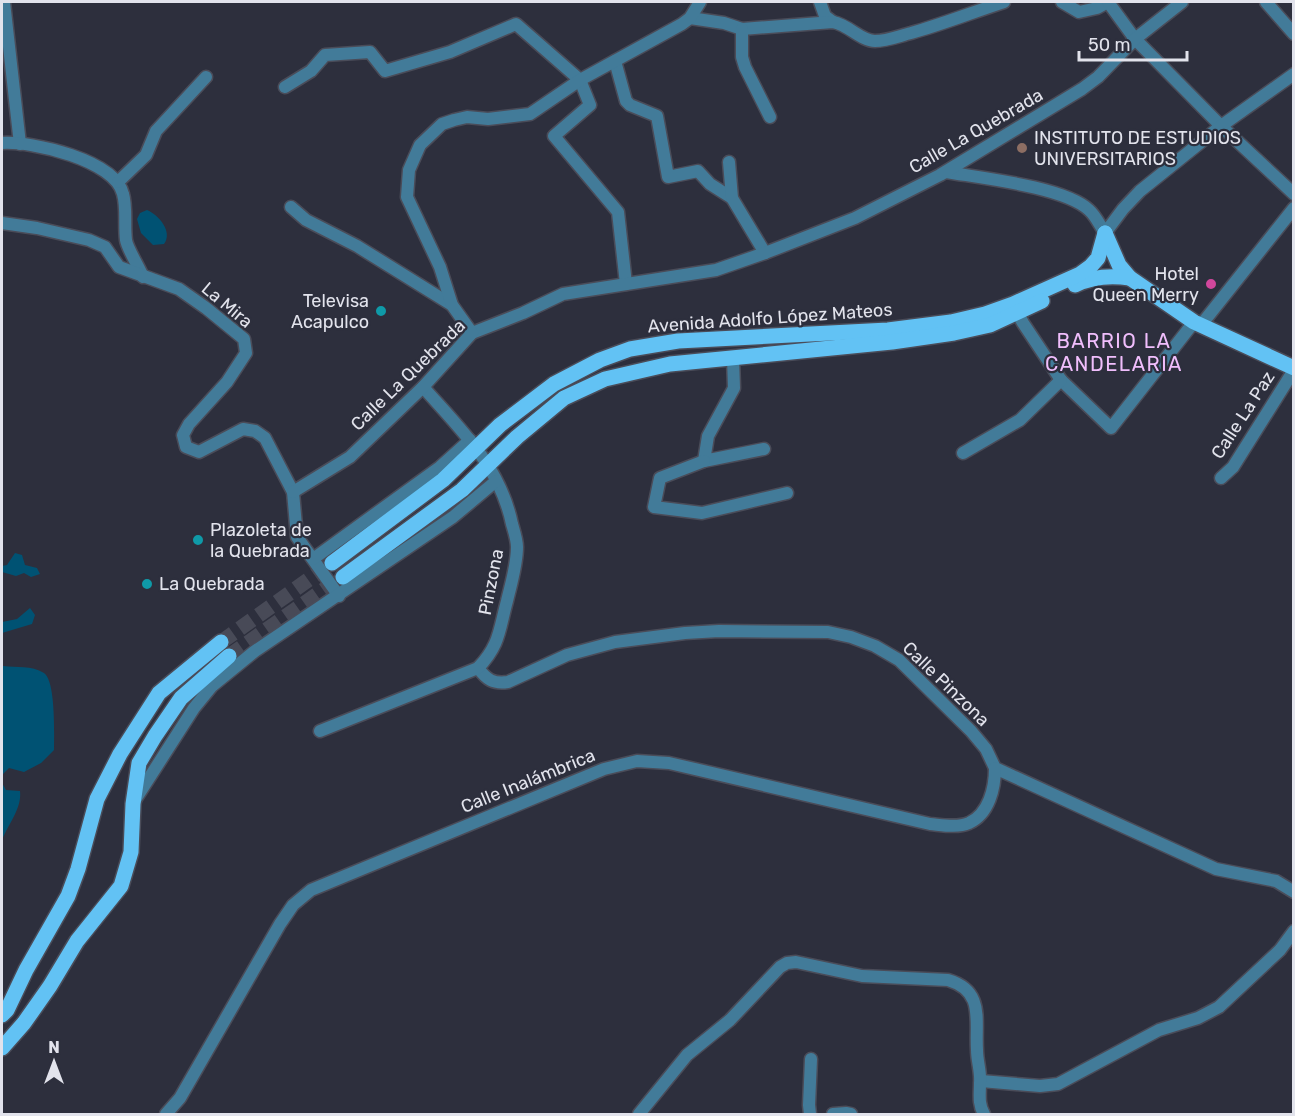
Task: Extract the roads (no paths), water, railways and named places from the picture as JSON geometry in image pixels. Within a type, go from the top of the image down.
[{"type":"main road","name":"Avenida Adolfo López Mateos","points":[[1082,277],[1098,258],[1105,233]]},
{"type":"main road","points":[[1105,233],[1119,265],[1130,278],[1198,323],[1293,369]]},
{"type":"main road","name":"Avenida Adolfo López Mateos","points":[[343,577],[462,490],[517,437],[564,398],[605,379],[670,364],[892,342],[954,333],[990,325],[1015,309],[1082,277],[1112,275],[1130,278]]},
{"type":"main road","name":"Avenida Adolfo López Mateos","points":[[332,563],[442,480],[473,444],[554,384],[600,360],[630,349],[678,341],[888,330],[951,322],[1015,309]]},
{"type":"main road","points":[[2,1015],[7,1010],[26,970],[68,896],[97,799],[120,754],[159,693],[225,649],[181,698],[139,763],[133,804],[131,852],[121,886],[77,941],[24,1023],[2,1048]]},
{"type":"street","points":[[4,2],[20,144]]},
{"type":"street","points":[[472,333],[452,305],[440,267],[407,197],[409,170],[420,145],[442,124],[454,120],[467,117],[488,119],[530,114],[580,80],[690,18],[700,2]]},
{"type":"street","points":[[820,2],[825,16],[833,22]]},
{"type":"street","points":[[690,18],[724,23],[742,29],[833,22],[844,24],[857,35],[872,42],[927,28],[1004,2]]},
{"type":"street","points":[[1062,2],[1079,12],[1097,8],[1108,2],[1136,39],[1221,126],[1293,194]]},
{"type":"street","name":"Calle La Quebrada","points":[[293,492],[350,457],[423,387],[472,333],[563,294],[716,270],[855,218],[946,172],[1082,89],[1098,77],[1136,39],[1182,2]]},
{"type":"street","points":[[1266,2],[1293,34]]},
{"type":"street","points":[[285,87],[311,71],[325,55],[370,52],[386,71],[450,52],[516,24],[580,80],[590,105],[554,136],[618,212],[626,284]]},
{"type":"street","points":[[742,29],[742,57],[745,67],[770,117]]},
{"type":"street","points":[[615,61],[626,100],[630,105],[657,116],[668,177],[698,171],[710,184],[732,198]]},
{"type":"street","points":[[946,172],[1056,192],[1076,200],[1091,211],[1105,233],[1140,191],[1221,126],[1293,74]]},
{"type":"street","points":[[118,183],[146,155],[156,131],[206,77]]},
{"type":"street","points":[[2,143],[36,145],[67,153],[105,171],[118,183],[123,194],[126,243],[143,277]]},
{"type":"street","points":[[729,162],[732,198],[765,253]]},
{"type":"street","points":[[291,207],[314,225],[357,246],[452,305]]},
{"type":"street","points":[[1015,309],[1061,380],[1111,428],[1293,208]]},
{"type":"street","name":"La Mira","points":[[2,223],[37,228],[89,240],[105,247],[120,267],[179,289],[244,339],[246,353],[227,382],[189,424],[183,435],[186,447],[199,452],[243,429],[255,430],[265,438],[293,492]]},
{"type":"street","points":[[704,461],[708,436],[734,388],[732,358]]},
{"type":"street","name":"Calle La Paz","points":[[1221,478],[1233,467],[1293,369]]},
{"type":"street","points":[[963,453],[1020,420],[1061,380]]},
{"type":"street","points":[[423,387],[489,465]]},
{"type":"street","points":[[313,559],[473,444]]},
{"type":"street","points":[[764,449],[704,461],[660,478],[654,507],[702,513],[787,493]]},
{"type":"street","name":"Pinzona","points":[[478,668],[490,654],[500,633],[513,576],[517,545],[509,507],[489,465]]},
{"type":"street","points":[[133,804],[194,708],[212,686],[255,651],[453,517],[496,481]]},
{"type":"street","points":[[293,492],[297,537],[339,596]]},
{"type":"street","name":"Calle Pinzona","points":[[478,668],[486,679],[498,684],[508,682],[567,655],[615,642],[719,631],[828,632],[875,646],[899,660],[971,731],[986,749],[995,768]]},
{"type":"street","points":[[320,731],[478,668]]},
{"type":"street","name":"Calle Inalámbrica","points":[[166,1114],[180,1098],[280,924],[293,905],[311,890],[604,769],[638,761],[669,763],[930,824],[953,826],[969,823],[982,812],[990,800],[995,785],[995,768]]},
{"type":"street","points":[[995,768],[1216,869],[1276,881],[1293,892]]},
{"type":"street","points":[[981,1081],[1040,1086],[1058,1084],[1151,1034],[1198,1018],[1219,1007],[1280,950],[1293,931]]},
{"type":"street","points":[[639,1114],[687,1055],[729,1020],[780,967],[796,962],[862,976],[948,980],[957,982],[966,989],[977,1007],[977,1049],[981,1081],[979,1103],[984,1114]]},
{"type":"street","points":[[810,1114],[811,1059]]},
{"type":"street","points":[[833,1114],[851,1114]]},
{"type":"water","points":[[147,210],[156,216],[166,229],[164,244],[153,245],[141,233],[137,219],[140,213]]},
{"type":"water","points":[[15,553],[22,555],[25,565],[37,568],[40,574],[31,577],[24,573],[16,576],[2,572],[2,566],[7,565]]},
{"type":"water","points":[[30,608],[35,615],[32,624],[2,633],[2,622],[17,619]]},
{"type":"water","points":[[2,664],[3,666],[34,669],[44,673],[48,678],[54,709],[54,750],[41,763],[24,772],[9,768],[2,775]]},
{"type":"water","points":[[2,783],[6,790],[20,791],[20,797],[17,809],[2,840]]},
{"type":"tunnel","points":[[221,642],[332,563]]},
{"type":"tunnel","points":[[229,656],[342,577]]},
{"type":"place","name":"INSTITUTO DE ESTUDIOS UNIVERSITARIOS","points":[[1022,148]]},
{"type":"place","name":"Hotel Queen Merry","points":[[1211,284]]},
{"type":"place","name":"Televisa Acapulco","points":[[381,311]]},
{"type":"place","name":"Plazoleta de la Quebrada","points":[[198,540]]},
{"type":"place","name":"La Quebrada","points":[[147,584]]},
{"type":"district","name":"BARRIO LA CANDELARIA","points":[[1114,352]]}]
